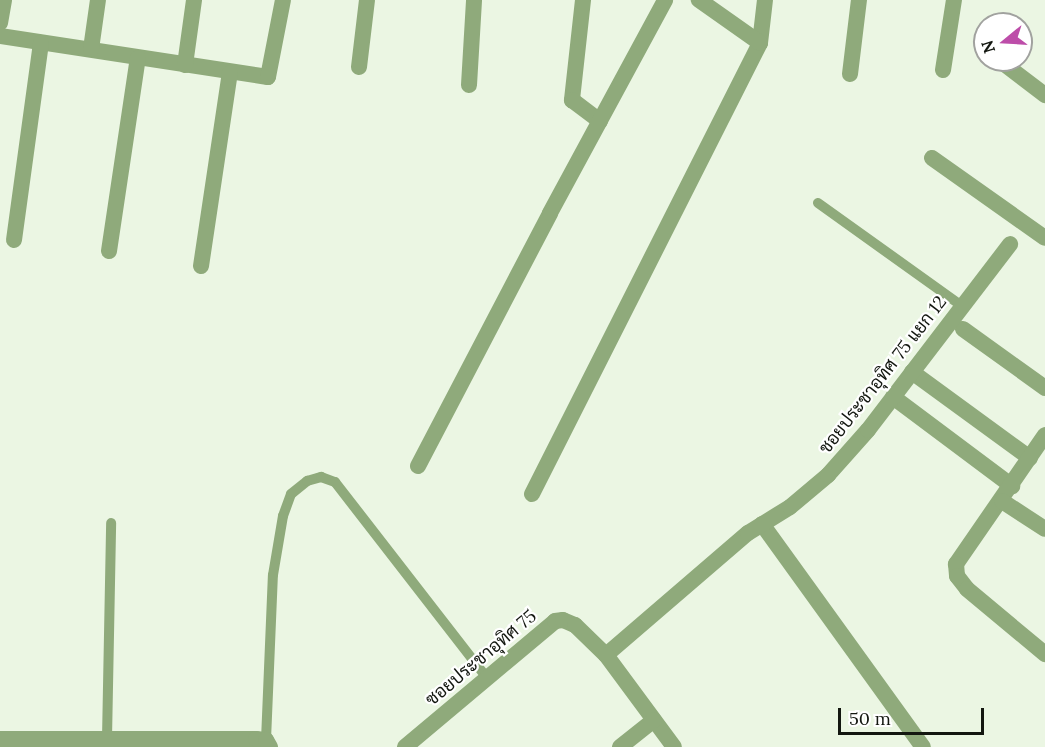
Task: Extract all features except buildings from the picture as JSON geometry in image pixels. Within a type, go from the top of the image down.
[{"type":"street","points":[[0,23],[4,0]]},
{"type":"street","points":[[91,49],[98,0]]},
{"type":"street","points":[[185,64],[194,0]]},
{"type":"street","points":[[0,36],[268,77],[276,51],[283,0]]},
{"type":"street","points":[[359,68],[367,0]]},
{"type":"street","points":[[469,85],[474,0]]},
{"type":"street","points":[[583,0],[572,100],[600,121]]},
{"type":"street","points":[[418,466],[665,0]]},
{"type":"street","points":[[699,0],[760,43]]},
{"type":"street","points":[[532,494],[760,43],[765,0]]},
{"type":"street","points":[[850,74],[859,0]]},
{"type":"street","points":[[943,70],[954,0]]},
{"type":"street","points":[[14,240],[41,43]]},
{"type":"street","points":[[109,251],[138,58]]},
{"type":"street","points":[[1015,72],[1045,95]]},
{"type":"street","points":[[201,266],[230,73]]},
{"type":"street","points":[[932,159],[1045,238]]},
{"type":"street","name":"ชอยประชาอุทิศ 75 แยก 12","points":[[606,655],[748,533],[790,507],[828,475],[893,397],[1010,244]]},
{"type":"street","points":[[963,329],[1045,388]]},
{"type":"street","points":[[912,372],[1030,458]]},
{"type":"street","points":[[893,397],[1012,486]]},
{"type":"street","points":[[1045,435],[1002,501],[956,564],[957,576],[967,589],[1045,654]]},
{"type":"street","points":[[1002,501],[1045,529]]},
{"type":"street","points":[[762,524],[923,747]]},
{"type":"street","name":"ซอยประชาอุทิศ 75","points":[[405,747],[555,621],[563,620],[575,625],[606,655],[674,747]]},
{"type":"street","points":[[620,747],[654,720]]},
{"type":"street","points":[[0,739],[34,743],[107,739],[268,744]]},
{"type":"lane","points":[[818,203],[962,306]]},
{"type":"lane","points":[[268,744],[273,575],[283,516],[291,494],[307,481],[321,477],[335,482],[487,678]]},
{"type":"lane","points":[[107,739],[111,523]]}]
